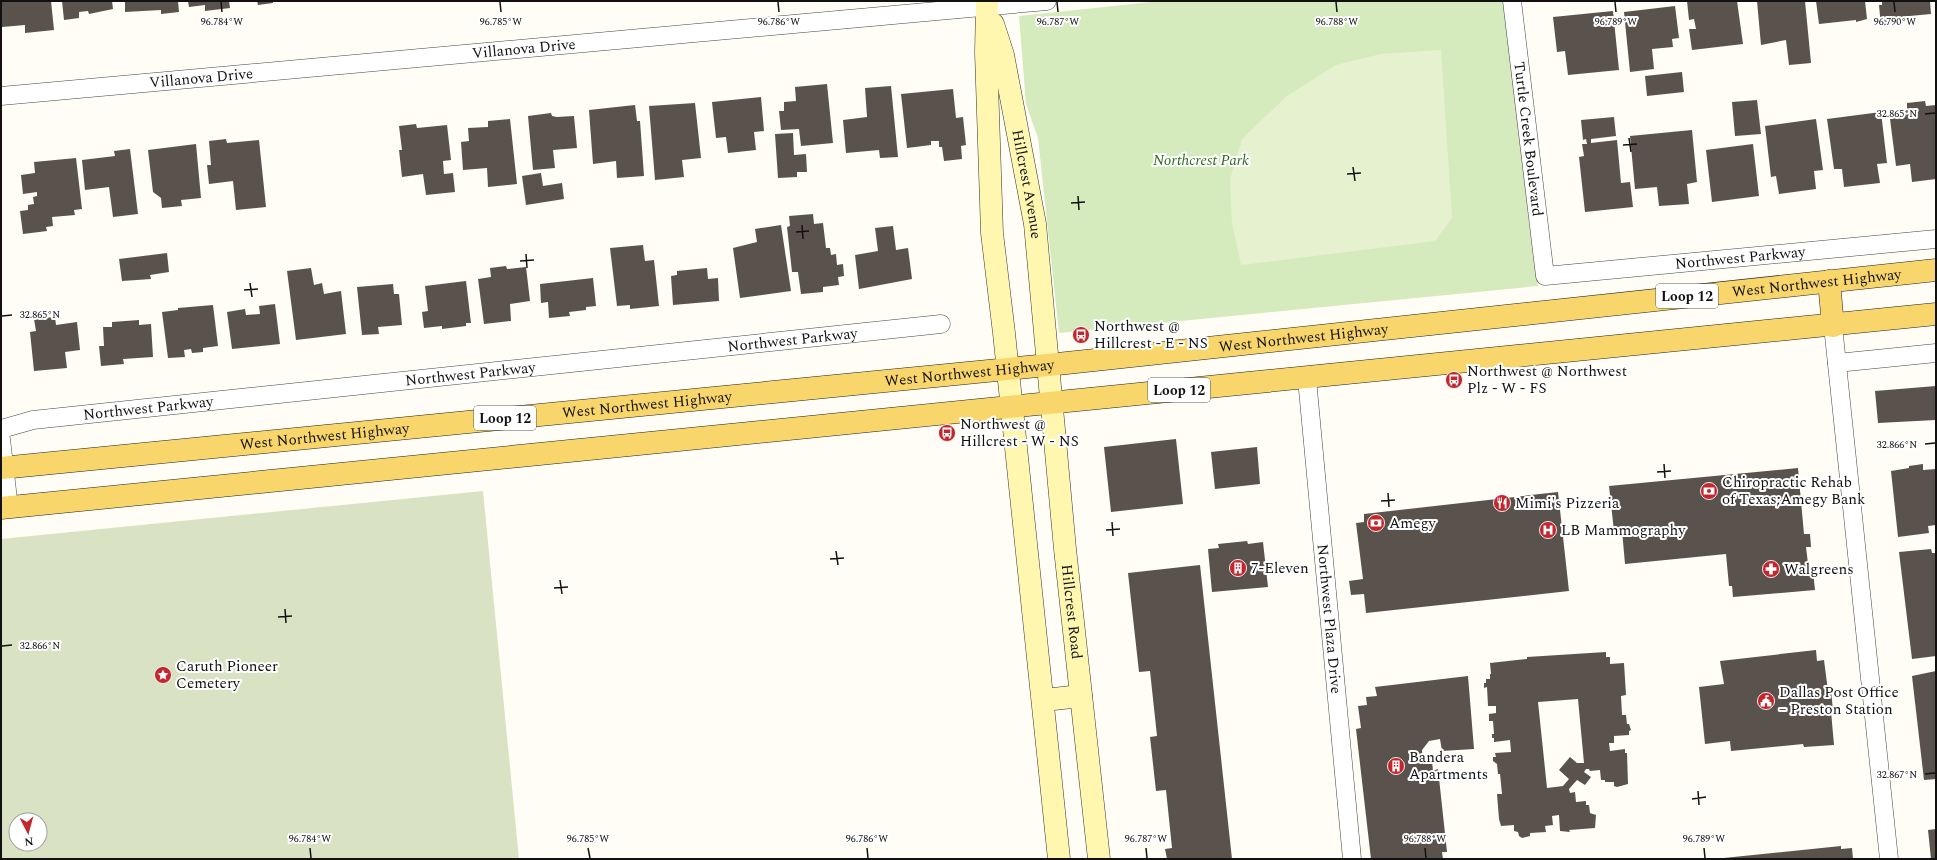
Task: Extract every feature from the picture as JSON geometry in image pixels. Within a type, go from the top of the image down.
[{"type":"main road","name":"Hillcrest Avenue","points":[[987,4],[1003,55],[1035,224],[1048,365]]},
{"type":"main road","name":"Hillcrest Avenue","points":[[987,4],[986,53],[992,233],[1008,368]]},
{"type":"main road","name":"West Northwest Highway","points":[[3,468],[1048,365],[1936,270]]},
{"type":"main road","points":[[1829,281],[1833,326]]},
{"type":"main road","name":"Loop 12","points":[[5,508],[1012,406],[1307,379],[1558,352],[1833,326],[1936,314]]},
{"type":"main road","name":"Hillcrest Road","points":[[1048,365],[1065,549],[1099,859]]},
{"type":"main road","points":[[1008,368],[1044,700],[1059,859]]},
{"type":"main road","points":[[1044,700],[1081,696]]},
{"type":"street","name":"Villanova Drive","points":[[1,96],[987,4],[1047,1]]},
{"type":"street","name":"Turtle Creek Boulevard","points":[[1512,1],[1545,276]]},
{"type":"street","name":"Northwest Parkway","points":[[1545,276],[1936,239]]},
{"type":"street","name":"Northwest Parkway","points":[[1,429],[34,420],[941,324]]},
{"type":"street","points":[[1833,326],[1889,859]]},
{"type":"street","points":[[1837,363],[1936,353]]},
{"type":"street","name":"Northwest Plaza Drive","points":[[1307,379],[1352,859]]},
{"type":"street","points":[[1,439],[5,508]]},
{"type":"green space","name":"Northcrest Park","points":[[1160,1],[1506,1],[1538,286],[1059,333],[1038,138],[1026,104],[1019,16]]},
{"type":"green space","points":[[1441,50],[1452,218],[1435,241],[1241,265],[1232,223],[1230,179],[1242,139],[1287,96],[1336,65],[1381,54]]},
{"type":"green space","points":[[483,491],[519,859],[1,859],[1,539]]},
{"type":"building","points":[[1,1],[51,1],[54,30],[25,33],[25,25],[2,27]]},
{"type":"building","points":[[62,1],[112,1],[113,9],[89,14],[88,11],[79,12],[79,18],[64,20]]},
{"type":"building","points":[[125,1],[178,1],[179,12],[161,14],[161,10],[125,12]]},
{"type":"building","points":[[188,1],[229,1],[230,8],[205,11],[205,5],[189,7]]},
{"type":"building","points":[[257,1],[273,1],[273,3],[258,5]]},
{"type":"building","points":[[1687,1],[1737,1],[1743,44],[1692,50],[1689,29],[1696,29],[1694,19],[1689,20]]},
{"type":"building","points":[[1757,1],[1805,1],[1811,63],[1789,65],[1786,40],[1761,45]]},
{"type":"building","points":[[1816,1],[1865,1],[1867,19],[1856,22],[1856,20],[1819,24]]},
{"type":"building","points":[[1882,1],[1930,1],[1931,14],[1899,17],[1900,24],[1881,26],[1879,5],[1882,5]]},
{"type":"building","points":[[1675,6],[1679,38],[1672,39],[1673,47],[1652,49],[1654,69],[1630,72],[1624,12]]},
{"type":"building","points":[[1613,11],[1619,70],[1568,75],[1565,51],[1557,52],[1553,17]]},
{"type":"building","points":[[1682,72],[1684,92],[1647,96],[1645,76]]},
{"type":"building","points":[[827,84],[833,143],[801,146],[799,129],[781,130],[779,111],[784,111],[784,102],[796,101],[795,87]]},
{"type":"building","points":[[891,86],[898,157],[880,158],[879,150],[846,153],[843,120],[867,117],[865,88]]},
{"type":"building","points":[[953,89],[956,118],[963,117],[966,145],[961,146],[962,159],[944,161],[942,147],[939,147],[939,141],[931,141],[931,145],[907,148],[901,94]]},
{"type":"building","points":[[761,97],[764,131],[754,132],[756,150],[728,153],[726,137],[716,138],[712,102]]},
{"type":"building","points":[[1757,100],[1761,134],[1735,136],[1732,102]]},
{"type":"building","points":[[1925,101],[1926,106],[1936,105],[1936,179],[1912,182],[1910,164],[1896,166],[1889,111],[1907,109],[1907,103]]},
{"type":"building","points":[[695,103],[701,158],[682,160],[684,177],[655,180],[649,106]]},
{"type":"building","points":[[635,105],[637,121],[640,121],[644,176],[617,178],[616,161],[593,164],[589,110]]},
{"type":"building","points":[[1881,112],[1887,163],[1877,164],[1880,183],[1844,187],[1842,169],[1834,169],[1827,119]]},
{"type":"building","points":[[551,113],[552,116],[557,117],[574,116],[577,148],[553,150],[555,168],[533,170],[528,116]]},
{"type":"building","points":[[1614,117],[1616,136],[1591,139],[1591,143],[1617,140],[1621,183],[1630,182],[1633,207],[1585,212],[1579,157],[1584,156],[1582,144],[1587,144],[1586,139],[1583,140],[1581,120]]},
{"type":"building","points":[[510,119],[517,184],[488,187],[487,168],[463,170],[461,142],[469,141],[468,128],[488,127],[488,121]]},
{"type":"building","points":[[1816,119],[1823,170],[1814,171],[1816,189],[1779,194],[1776,176],[1771,177],[1765,126]]},
{"type":"building","points":[[416,124],[417,128],[447,125],[451,160],[443,161],[444,174],[453,173],[455,192],[426,195],[423,174],[402,177],[399,150],[402,150],[399,126]]},
{"type":"building","points":[[1692,130],[1697,182],[1687,184],[1689,204],[1659,206],[1657,187],[1635,189],[1630,136]]},
{"type":"building","points":[[793,133],[794,155],[806,154],[807,172],[797,172],[797,177],[778,178],[775,134]]},
{"type":"building","points":[[226,139],[227,143],[259,140],[266,207],[236,210],[233,181],[209,184],[207,165],[211,165],[209,141]]},
{"type":"building","points":[[196,144],[201,198],[181,200],[182,206],[162,208],[161,198],[153,192],[148,150]]},
{"type":"building","points":[[1753,144],[1759,196],[1712,202],[1706,150]]},
{"type":"building","points":[[130,149],[138,214],[113,217],[109,187],[85,190],[82,160],[115,156],[114,151]]},
{"type":"building","points":[[76,158],[82,209],[74,210],[75,215],[52,217],[53,226],[46,227],[47,231],[23,234],[20,211],[28,210],[28,205],[34,204],[33,197],[37,196],[37,192],[23,194],[21,175],[35,173],[34,162]]},
{"type":"building","points":[[541,173],[543,186],[562,183],[564,199],[526,205],[522,176]]},
{"type":"building","points":[[813,214],[814,224],[823,223],[826,248],[830,248],[831,255],[836,254],[837,265],[843,264],[844,276],[838,277],[839,285],[823,287],[823,292],[801,294],[798,272],[792,272],[787,227],[790,226],[789,216]]},
{"type":"building","points":[[781,225],[791,291],[740,298],[733,248],[757,242],[755,229]]},
{"type":"building","points":[[893,226],[896,250],[908,248],[912,279],[859,289],[855,255],[878,251],[875,228]]},
{"type":"building","points":[[643,245],[645,261],[654,260],[659,306],[630,309],[630,305],[617,306],[610,248]]},
{"type":"building","points":[[167,253],[169,272],[150,275],[151,279],[122,281],[119,259]]},
{"type":"building","points":[[506,266],[507,269],[526,267],[530,301],[510,304],[511,321],[484,324],[478,279],[491,277],[490,268]]},
{"type":"building","points":[[311,268],[314,285],[322,283],[324,294],[341,291],[346,334],[296,340],[287,271]]},
{"type":"building","points":[[707,268],[708,279],[718,278],[719,301],[673,305],[671,276],[677,275],[677,271]]},
{"type":"building","points":[[593,278],[596,306],[586,307],[586,310],[569,312],[570,316],[549,318],[548,302],[541,303],[540,284]]},
{"type":"building","points":[[466,281],[471,323],[466,323],[466,326],[442,329],[442,326],[424,328],[422,312],[428,311],[425,286]]},
{"type":"building","points":[[393,284],[394,294],[399,294],[402,325],[378,327],[379,334],[362,335],[357,287]]},
{"type":"building","points":[[275,304],[280,344],[232,349],[227,312],[245,309],[246,315],[260,314],[259,306]]},
{"type":"building","points":[[213,305],[218,346],[203,348],[203,352],[192,353],[191,349],[184,350],[185,357],[168,358],[162,312],[178,310],[178,308]]},
{"type":"building","points":[[55,317],[56,325],[77,322],[80,350],[65,352],[67,368],[34,371],[30,332],[36,331],[34,319]]},
{"type":"building","points":[[139,320],[139,325],[151,324],[153,357],[123,359],[124,364],[101,366],[99,346],[104,346],[103,327],[112,327],[112,322]]},
{"type":"building","points":[[1936,386],[1936,420],[1878,423],[1875,391]]},
{"type":"building","points":[[1176,439],[1183,504],[1111,512],[1104,447]]},
{"type":"building","points":[[1257,447],[1260,484],[1215,489],[1211,452]]},
{"type":"building","points":[[1923,464],[1923,470],[1936,469],[1936,525],[1928,526],[1929,533],[1898,537],[1891,471]]},
{"type":"building","points":[[1798,468],[1804,534],[1810,534],[1811,547],[1806,547],[1809,572],[1813,571],[1815,590],[1733,597],[1732,586],[1729,586],[1726,554],[1625,564],[1622,530],[1614,531],[1609,486]]},
{"type":"building","points":[[1558,492],[1569,591],[1366,613],[1364,594],[1351,595],[1349,581],[1363,579],[1356,523],[1364,522],[1364,514]]},
{"type":"building","name":"7-Eleven","points":[[1247,541],[1248,544],[1263,542],[1268,587],[1212,592],[1208,549],[1219,548],[1218,544]]},
{"type":"building","points":[[1931,549],[1932,553],[1936,553],[1936,656],[1912,659],[1899,552]]},
{"type":"building","points":[[1200,565],[1232,859],[1167,859],[1165,849],[1172,848],[1166,790],[1156,791],[1150,737],[1157,736],[1150,671],[1139,672],[1128,573]]},
{"type":"building","name":"Dallas Post Office – Preston Station","points":[[1816,650],[1817,661],[1824,660],[1828,691],[1831,690],[1834,745],[1804,747],[1803,744],[1731,751],[1730,741],[1705,744],[1699,687],[1724,684],[1720,661]]},
{"type":"building","points":[[1606,652],[1606,657],[1610,657],[1610,664],[1624,663],[1626,695],[1621,696],[1622,715],[1626,715],[1627,724],[1629,724],[1631,730],[1629,731],[1629,735],[1614,736],[1614,743],[1609,743],[1610,751],[1625,749],[1625,753],[1627,753],[1628,784],[1617,787],[1614,786],[1614,782],[1605,782],[1605,780],[1601,780],[1600,770],[1590,771],[1589,769],[1586,769],[1584,772],[1591,777],[1585,785],[1577,780],[1569,789],[1570,793],[1575,792],[1576,802],[1586,801],[1586,805],[1589,805],[1590,813],[1596,815],[1595,828],[1569,830],[1570,832],[1560,831],[1559,815],[1552,816],[1553,825],[1545,826],[1546,832],[1530,833],[1530,836],[1522,838],[1519,836],[1518,832],[1514,831],[1514,825],[1501,826],[1497,794],[1502,794],[1500,774],[1498,774],[1497,764],[1493,761],[1493,757],[1496,757],[1495,753],[1511,752],[1510,740],[1494,742],[1494,738],[1492,738],[1492,734],[1494,734],[1493,721],[1489,721],[1489,714],[1496,713],[1496,706],[1488,706],[1487,687],[1484,688],[1484,683],[1486,683],[1486,679],[1490,679],[1490,663],[1527,659],[1527,657]],"holes":[[[1578,699],[1584,763],[1577,763],[1570,757],[1559,770],[1569,779],[1563,786],[1547,788],[1538,702]]]},
{"type":"building","points":[[1936,671],[1936,779],[1924,780],[1912,676]]},
{"type":"building","name":"Bandera Apartments","points":[[1468,676],[1474,749],[1442,751],[1440,739],[1429,741],[1422,750],[1423,762],[1432,761],[1433,771],[1438,769],[1447,852],[1442,852],[1443,859],[1371,859],[1356,729],[1361,728],[1358,706],[1367,705],[1366,697],[1377,696],[1375,687]]},
{"type":"building","points":[[1936,829],[1936,859],[1931,859],[1928,830]]},
{"type":"building","points":[[1841,846],[1841,849],[1852,848],[1853,859],[1714,859]]},
{"type":"place","name":"Northwest @ Hillcrest - E - NS","points":[[1081,335]]},
{"type":"place","name":"Northwest @ Northwest Plz - W - FS","points":[[1454,380]]},
{"type":"place","name":"Northwest @ Hillcrest - W - NS","points":[[947,433]]},
{"type":"place","name":"Chiropractic Rehab of Texas;Amegy Bank","points":[[1709,491]]},
{"type":"place","name":"Mimi's Pizzeria","points":[[1502,503]]},
{"type":"place","name":"Amegy","points":[[1376,523]]},
{"type":"place","name":"LB Mammography","points":[[1548,530]]},
{"type":"place","name":"7-Eleven","points":[[1238,568]]},
{"type":"place","name":"Walgreens","points":[[1771,569]]},
{"type":"place","name":"Caruth Pioneer Cemetery","points":[[163,675]]},
{"type":"place","name":"Dallas Post Office – Preston Station","points":[[1766,701]]},
{"type":"place","name":"Bandera Apartments","points":[[1396,766]]}]
